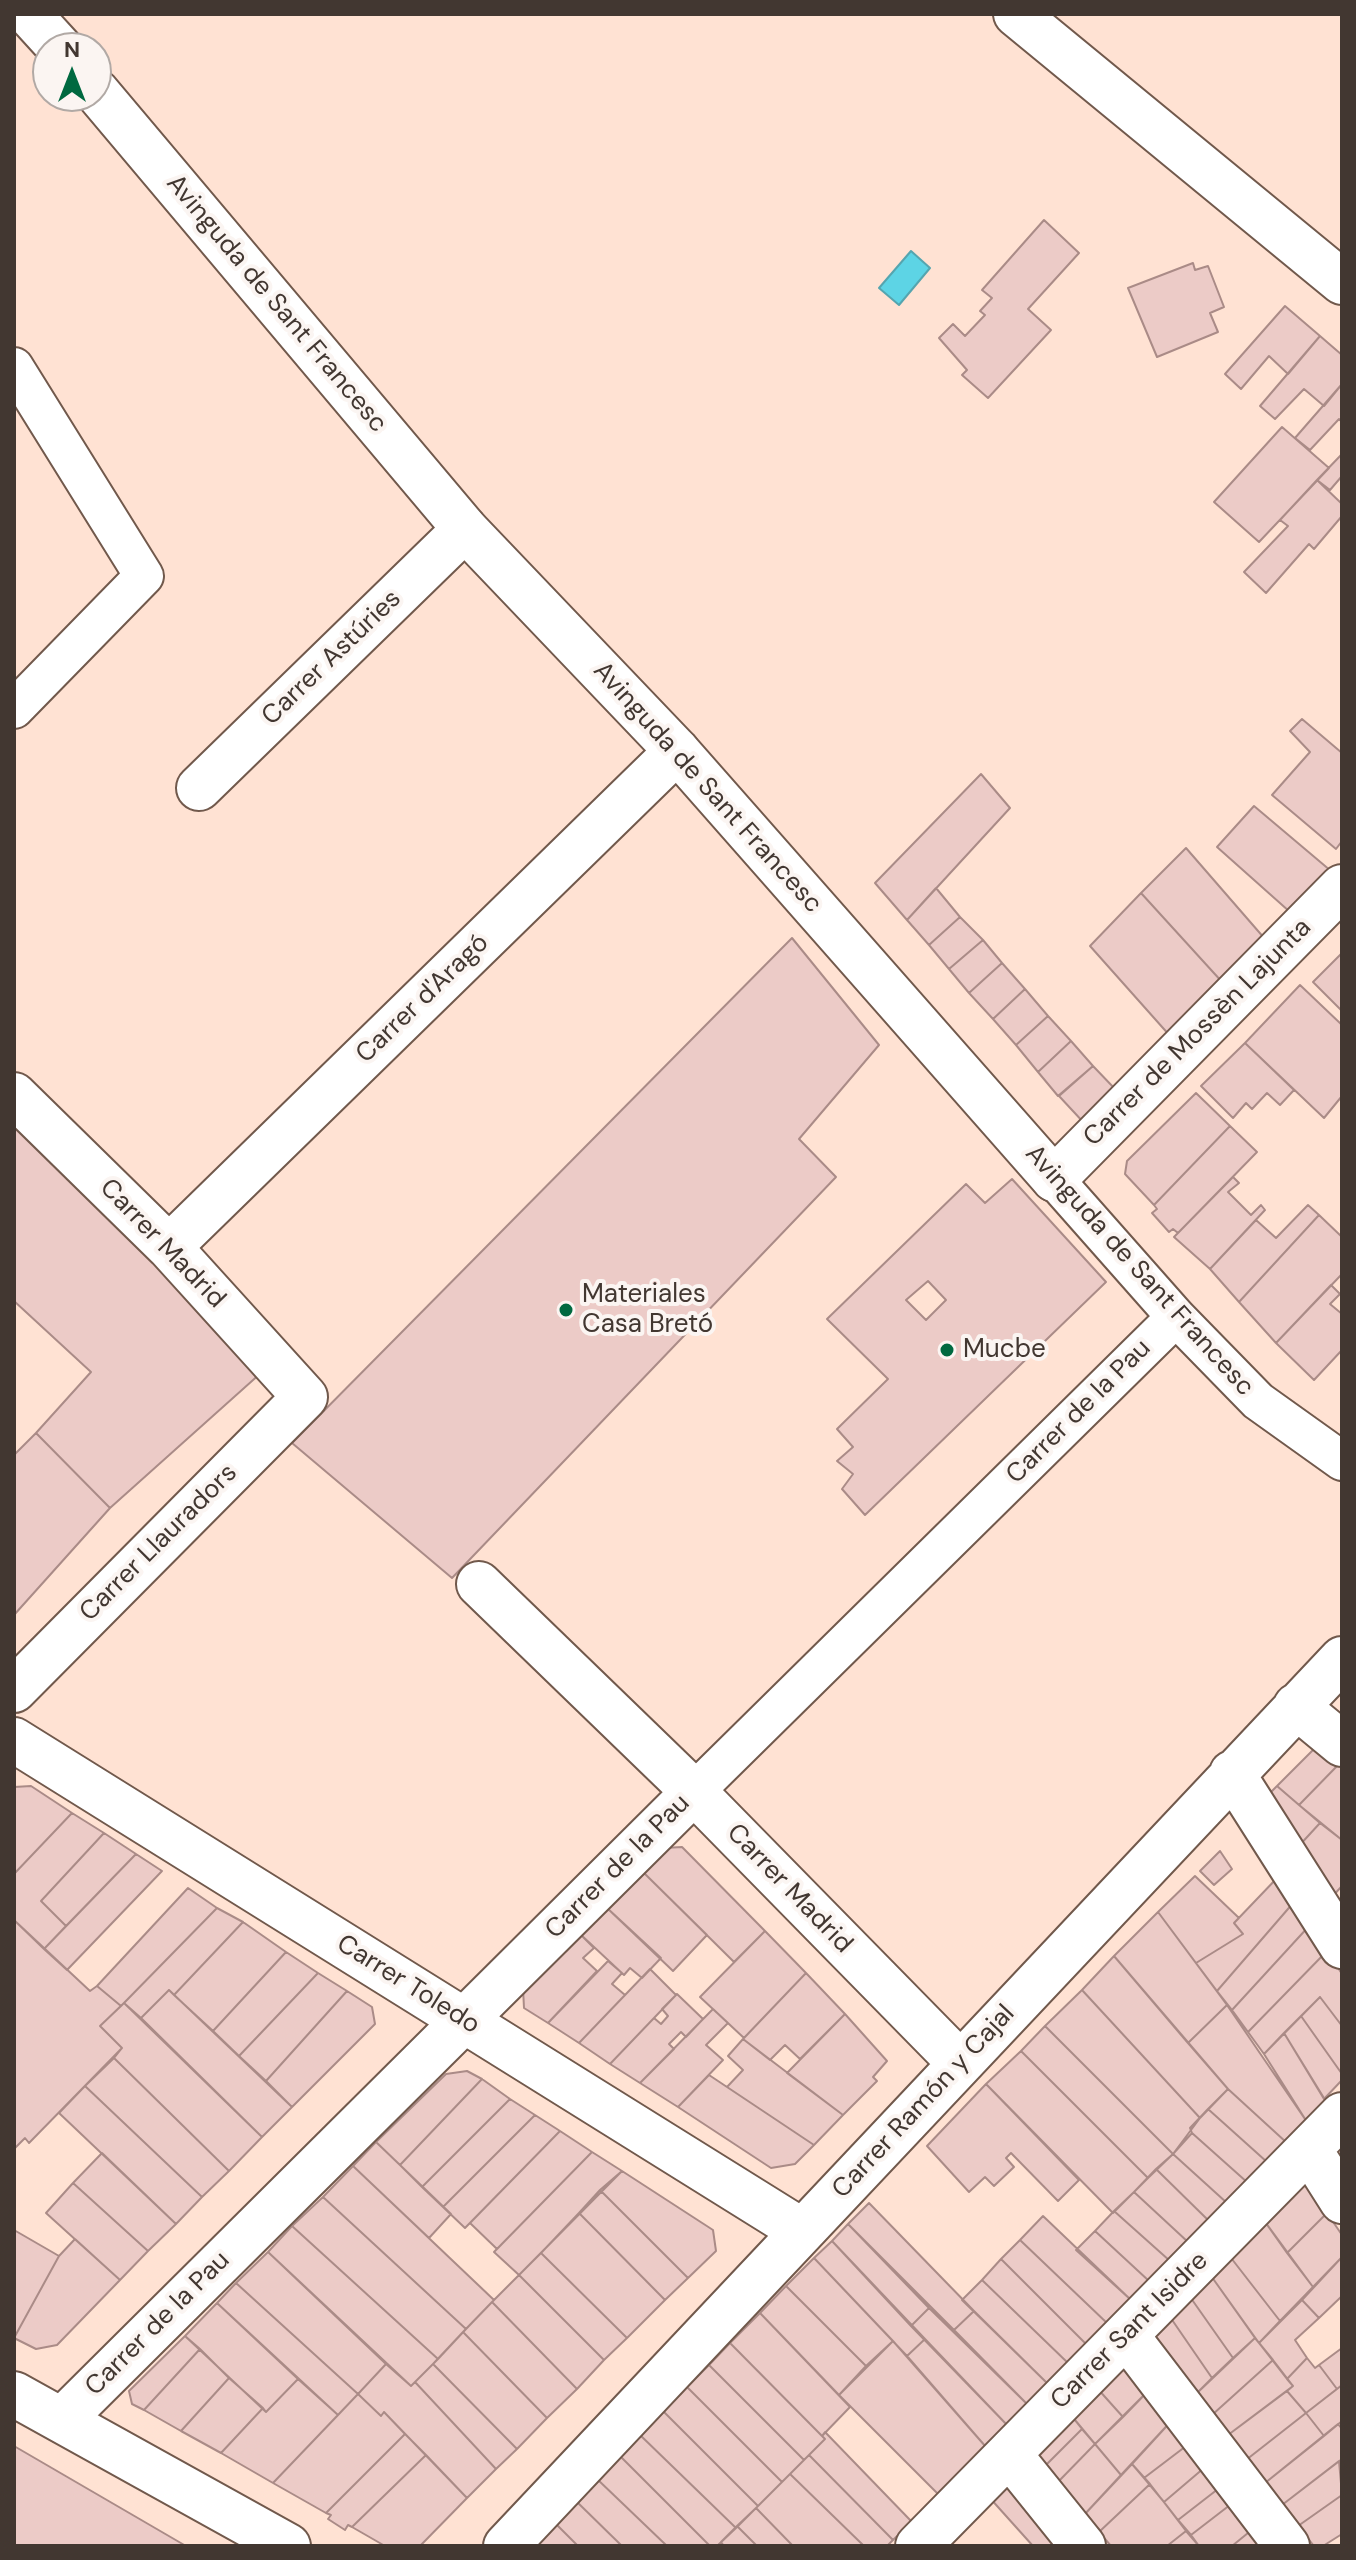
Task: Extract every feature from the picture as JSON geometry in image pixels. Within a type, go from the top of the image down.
[{"type":"street","points":[[1016,14],[1342,282]]},
{"type":"street","name":"Avinguda de Sant Francesc","points":[[112,110],[465,529],[677,751],[1176,1317],[1258,1401],[1342,1461]]},
{"type":"street","points":[[14,367],[144,576],[14,709]]},
{"type":"street","name":"Carrer Astúries","points":[[199,788],[465,529]]},
{"type":"street","name":"Carrer d'Aragó","points":[[169,1247],[677,751]]},
{"type":"street","name":"Carrer de Mossèn Lajunta","points":[[1054,1179],[1342,887]]},
{"type":"street","name":"Carrer Madrid","points":[[14,1095],[169,1247],[305,1397]]},
{"type":"street","name":"Carrer de la Pau","points":[[62,2420],[1176,1317]]},
{"type":"street","name":"Carrer Llauradors","points":[[14,1690],[305,1397]]},
{"type":"street","name":"Carrer Madrid","points":[[479,1584],[694,1792],[960,2063]]},
{"type":"street","name":"Carrer Ramón y Cajal","points":[[506,2546],[1342,1659]]},
{"type":"street","points":[[1296,1706],[1342,1744]]},
{"type":"street","name":"Carrer Toledo","points":[[14,1740],[802,2231]]},
{"type":"street","points":[[1232,1773],[1342,1946]]},
{"type":"street","name":"Carrer Sant Isidre","points":[[918,2546],[1342,2115]]},
{"type":"street","points":[[1309,2149],[1342,2201]]},
{"type":"street","points":[[1126,2335],[1287,2546]]},
{"type":"street","points":[[14,2394],[288,2546]]},
{"type":"street","points":[[1009,2454],[1083,2546]]},
{"type":"water","points":[[911,251],[930,268],[899,305],[879,288]]},
{"type":"building","points":[[1044,220],[1079,253],[1028,309],[1051,330],[988,398],[962,375],[967,370],[939,338],[953,324],[965,336],[985,315],[980,311],[992,298],[982,290]]},
{"type":"building","points":[[1193,263],[1195,270],[1208,266],[1224,307],[1210,313],[1218,332],[1157,357],[1128,288]]},
{"type":"building","points":[[1285,306],[1320,336],[1288,374],[1269,356],[1241,389],[1225,374]]},
{"type":"building","points":[[1320,336],[1342,355],[1342,384],[1324,406],[1304,389],[1275,419],[1260,406]]},
{"type":"building","points":[[1342,384],[1342,422],[1339,419],[1310,450],[1295,438]]},
{"type":"building","points":[[1282,427],[1329,468],[1259,542],[1214,502]]},
{"type":"building","points":[[1342,454],[1342,476],[1330,490],[1317,480]]},
{"type":"building","points":[[1317,480],[1342,504],[1342,516],[1314,549],[1309,544],[1266,593],[1244,572],[1288,526],[1280,520]]},
{"type":"building","points":[[1302,719],[1342,753],[1342,841],[1336,849],[1272,795],[1310,752],[1290,731]]},
{"type":"building","points":[[981,774],[1010,808],[907,920],[875,883]]},
{"type":"building","points":[[1254,806],[1331,871],[1290,912],[1217,847]]},
{"type":"building","points":[[1186,848],[1265,939],[1223,983],[1141,893]]},
{"type":"building","points":[[936,888],[960,917],[929,945],[907,920]]},
{"type":"building","points":[[1141,893],[1223,983],[1171,1037],[1090,946]]},
{"type":"building","points":[[960,917],[983,940],[949,969],[929,945]]},
{"type":"building","name":"Materiales Casa Bretó","points":[[792,938],[879,1045],[799,1139],[836,1177],[452,1578],[292,1443]]},
{"type":"building","points":[[983,940],[1002,963],[969,993],[949,969]]},
{"type":"building","points":[[1342,953],[1342,1011],[1313,982]]},
{"type":"building","points":[[1002,963],[1025,989],[993,1019],[969,993]]},
{"type":"building","points":[[1300,985],[1342,1025],[1342,1096],[1324,1118],[1245,1043]]},
{"type":"building","points":[[1025,989],[1048,1016],[1016,1045],[993,1019]]},
{"type":"building","points":[[1048,1016],[1071,1041],[1038,1072],[1016,1045]]},
{"type":"building","points":[[1071,1041],[1093,1066],[1058,1096],[1038,1072]]},
{"type":"building","points":[[1245,1043],[1294,1090],[1280,1105],[1267,1093],[1252,1109],[1246,1103],[1233,1118],[1201,1086]]},
{"type":"building","points":[[1093,1066],[1116,1090],[1085,1124],[1059,1096]]},
{"type":"building","points":[[1196,1093],[1230,1126],[1154,1205],[1125,1174],[1127,1161]]},
{"type":"building","points":[[14,1123],[262,1372],[110,1508],[36,1433],[91,1372],[14,1301]]},
{"type":"building","points":[[1230,1126],[1257,1152],[1178,1233],[1173,1229],[1169,1232],[1152,1213],[1157,1209],[1154,1205]]},
{"type":"building","points":[[1233,1177],[1239,1183],[1228,1192],[1251,1215],[1261,1205],[1265,1210],[1210,1269],[1174,1237]]},
{"type":"building","name":"Mucbe","points":[[1012,1179],[1106,1282],[865,1515],[842,1489],[853,1474],[837,1461],[853,1447],[837,1429],[888,1379],[827,1319],[966,1184],[985,1203]],"holes":[[[928,1281],[946,1300],[926,1320],[906,1300]]]},
{"type":"building","points":[[1308,1205],[1319,1215],[1239,1302],[1210,1269],[1256,1220],[1276,1238]]},
{"type":"building","points":[[1319,1215],[1342,1237],[1342,1274],[1276,1343],[1239,1302]]},
{"type":"building","points":[[1331,1285],[1340,1294],[1330,1304],[1342,1314],[1342,1350],[1314,1380],[1276,1343]]},
{"type":"building","points":[[36,1433],[110,1508],[14,1615],[14,1455]]},
{"type":"building","points":[[1318,1745],[1340,1763],[1299,1805],[1277,1786]]},
{"type":"building","points":[[1340,1763],[1342,1765],[1342,1840],[1299,1805]]},
{"type":"building","points":[[31,1786],[72,1813],[14,1874],[14,1787]]},
{"type":"building","points":[[1277,1786],[1320,1823],[1297,1848],[1264,1799]]},
{"type":"building","points":[[72,1813],[104,1833],[41,1901],[66,1926],[44,1949],[14,1920],[14,1874]]},
{"type":"building","points":[[1320,1823],[1342,1840],[1342,1886],[1330,1899],[1297,1848]]},
{"type":"building","points":[[104,1833],[136,1854],[66,1926],[41,1901]]},
{"type":"building","points":[[682,1847],[765,1931],[734,1962],[642,1871],[664,1848]]},
{"type":"building","points":[[1220,1851],[1232,1869],[1214,1885],[1200,1871]]},
{"type":"building","points":[[136,1854],[162,1871],[67,1970],[44,1949]]},
{"type":"building","points":[[642,1871],[707,1935],[673,1971],[606,1907]]},
{"type":"building","points":[[1195,1876],[1239,1918],[1234,1923],[1243,1934],[1196,1963],[1158,1912]]},
{"type":"building","points":[[1278,1877],[1294,1902],[1217,1991],[1196,1963],[1243,1934],[1234,1923]]},
{"type":"building","points":[[188,1888],[217,1908],[121,2006],[97,1986]]},
{"type":"building","points":[[1294,1902],[1310,1925],[1232,2010],[1217,1991]]},
{"type":"building","points":[[606,1907],[661,1958],[642,1978],[630,1968],[624,1975],[579,1933]]},
{"type":"building","points":[[217,1908],[243,1922],[174,1995],[169,1990],[141,2018],[124,2003]]},
{"type":"building","points":[[1158,1912],[1227,2005],[1188,2043],[1114,1956]]},
{"type":"building","points":[[14,1920],[90,1991],[97,1986],[121,2006],[100,2026],[122,2048],[29,2143],[25,2138],[14,2149]]},
{"type":"building","points":[[243,1922],[286,1952],[213,2031],[174,1995]]},
{"type":"building","points":[[1310,1925],[1327,1951],[1248,2032],[1232,2010]]},
{"type":"building","points":[[765,1931],[806,1973],[744,2038],[700,1997]]},
{"type":"building","points":[[579,1933],[594,1948],[583,1958],[597,1971],[548,2023],[524,2008],[523,1988]]},
{"type":"building","points":[[1327,1951],[1342,1974],[1342,2026],[1320,1997],[1264,2054],[1248,2032]]},
{"type":"building","points":[[286,1952],[318,1973],[239,2056],[213,2031]]},
{"type":"building","points":[[1114,1956],[1228,2089],[1200,2118],[1082,1990]]},
{"type":"building","points":[[608,1961],[622,1973],[612,1984],[625,1995],[579,2043],[548,2023]]},
{"type":"building","points":[[650,1969],[676,1995],[610,2064],[579,2043]]},
{"type":"building","points":[[318,1973],[347,1991],[266,2081],[239,2056]]},
{"type":"building","points":[[806,1973],[845,2014],[800,2059],[785,2045],[770,2060],[743,2039]]},
{"type":"building","points":[[169,1990],[292,2107],[262,2137],[141,2018]]},
{"type":"building","points":[[1082,1990],[1200,2118],[1173,2154],[1045,2026]]},
{"type":"building","points":[[347,1991],[372,2007],[375,2024],[292,2107],[266,2081]]},
{"type":"building","points":[[677,1994],[703,2019],[686,2037],[681,2032],[669,2044],[674,2049],[640,2083],[610,2064],[654,2018],[661,2024],[668,2016],[662,2009]]},
{"type":"building","points":[[1320,1997],[1342,2026],[1342,2074],[1301,2016]]},
{"type":"building","points":[[124,2003],[262,2137],[229,2171],[114,2058],[122,2048],[100,2026]]},
{"type":"building","points":[[1227,2005],[1307,2122],[1287,2143],[1228,2089],[1188,2043]]},
{"type":"building","points":[[713,2009],[728,2023],[706,2045],[723,2060],[678,2107],[640,2083]]},
{"type":"building","points":[[845,2014],[887,2061],[873,2077],[877,2081],[843,2115],[787,2073]]},
{"type":"building","points":[[1301,2016],[1342,2074],[1342,2080],[1324,2099],[1284,2033]]},
{"type":"building","points":[[1045,2026],[1173,2154],[1148,2178],[1021,2051]]},
{"type":"building","points":[[1284,2033],[1327,2103],[1307,2122],[1264,2054]]},
{"type":"building","points":[[743,2039],[843,2115],[814,2145],[727,2087],[743,2070],[728,2056]]},
{"type":"building","points":[[1021,2051],[1148,2178],[1113,2213],[986,2084]]},
{"type":"building","points":[[114,2058],[229,2171],[202,2197],[85,2086]]},
{"type":"building","points":[[467,2071],[482,2079],[400,2165],[376,2142],[446,2074]]},
{"type":"building","points":[[709,2075],[814,2145],[795,2164],[771,2168],[678,2107]]},
{"type":"building","points":[[482,2079],[510,2099],[422,2187],[400,2165]]},
{"type":"building","points":[[986,2084],[1079,2180],[1058,2201],[1011,2153],[1006,2158],[1014,2167],[994,2186],[985,2177],[969,2192],[927,2146]]},
{"type":"building","points":[[85,2086],[202,2197],[176,2224],[59,2113]]},
{"type":"building","points":[[1228,2089],[1287,2143],[1267,2162],[1208,2109]]},
{"type":"building","points":[[510,2099],[535,2115],[443,2207],[422,2187]]},
{"type":"building","points":[[1208,2109],[1267,2162],[1248,2183],[1192,2133],[1190,2128]]},
{"type":"building","points":[[535,2115],[560,2131],[465,2228],[443,2207]]},
{"type":"building","points":[[560,2131],[592,2152],[497,2249],[470,2223]]},
{"type":"building","points":[[1192,2133],[1248,2183],[1227,2203],[1173,2154]]},
{"type":"building","points":[[376,2142],[451,2214],[429,2238],[353,2166]]},
{"type":"building","points":[[592,2152],[622,2171],[519,2275],[494,2252]]},
{"type":"building","points":[[102,2153],[176,2224],[148,2251],[73,2183]]},
{"type":"building","points":[[1173,2154],[1227,2203],[1209,2221],[1156,2169]]},
{"type":"building","points":[[353,2166],[494,2300],[466,2329],[323,2197]]},
{"type":"building","points":[[1156,2169],[1209,2221],[1188,2242],[1134,2192]]},
{"type":"building","points":[[622,2171],[713,2230],[716,2251],[688,2278],[600,2190]]},
{"type":"building","points":[[1304,2177],[1327,2213],[1287,2253],[1263,2219]]},
{"type":"building","points":[[73,2183],[148,2251],[120,2280],[46,2213]]},
{"type":"building","points":[[600,2190],[688,2278],[665,2300],[579,2213]]},
{"type":"building","points":[[1134,2192],[1188,2242],[1170,2261],[1114,2211]]},
{"type":"building","points":[[323,2197],[466,2329],[438,2359],[292,2226]]},
{"type":"building","points":[[869,2203],[974,2311],[954,2330],[848,2224]]},
{"type":"building","points":[[1114,2211],[1170,2261],[1149,2281],[1095,2231]]},
{"type":"building","points":[[579,2213],[665,2300],[627,2338],[541,2253]]},
{"type":"building","points":[[1327,2213],[1342,2235],[1342,2257],[1313,2287],[1287,2253]]},
{"type":"building","points":[[1043,2216],[1131,2300],[1108,2324],[1020,2240]]},
{"type":"building","points":[[1263,2219],[1313,2287],[1280,2321],[1228,2254]]},
{"type":"building","points":[[848,2224],[929,2308],[911,2326],[832,2241]]},
{"type":"building","points":[[292,2226],[438,2359],[411,2386],[268,2252]]},
{"type":"building","points":[[14,2230],[59,2256],[14,2338]]},
{"type":"building","points":[[1095,2231],[1149,2281],[1131,2300],[1076,2250]]},
{"type":"building","points":[[75,2239],[120,2280],[57,2345],[36,2349],[14,2338],[59,2256]]},
{"type":"building","points":[[1020,2240],[1108,2324],[1087,2345],[1001,2259]]},
{"type":"building","points":[[832,2241],[925,2339],[907,2356],[814,2258]]},
{"type":"building","points":[[268,2252],[386,2364],[358,2394],[236,2283]]},
{"type":"building","points":[[541,2253],[627,2338],[604,2360],[519,2275]]},
{"type":"building","points":[[1228,2254],[1280,2321],[1259,2343],[1209,2273]]},
{"type":"building","points":[[1342,2257],[1342,2296],[1319,2318],[1302,2300]]},
{"type":"building","points":[[814,2258],[893,2341],[866,2366],[786,2286]]},
{"type":"building","points":[[1001,2259],[1087,2345],[1069,2364],[982,2280]]},
{"type":"building","points":[[1209,2273],[1255,2338],[1233,2358],[1188,2294]]},
{"type":"building","points":[[519,2275],[604,2360],[577,2389],[492,2302]]},
{"type":"building","points":[[982,2280],[1069,2364],[1049,2385],[962,2300]]},
{"type":"building","points":[[236,2283],[358,2394],[338,2415],[217,2303]]},
{"type":"building","points":[[786,2286],[866,2366],[839,2395],[760,2313]]},
{"type":"building","points":[[1188,2294],[1233,2358],[1212,2378],[1168,2314]]},
{"type":"building","points":[[1302,2300],[1319,2318],[1295,2340],[1307,2358],[1287,2379],[1259,2343]]},
{"type":"building","points":[[492,2302],[577,2389],[547,2418],[463,2332]]},
{"type":"building","points":[[217,2303],[298,2379],[266,2412],[185,2336]]},
{"type":"building","points":[[929,2308],[1027,2404],[1008,2426],[911,2326]]},
{"type":"building","points":[[974,2311],[1049,2385],[1027,2404],[954,2330]]},
{"type":"building","points":[[760,2313],[850,2407],[822,2436],[730,2343]]},
{"type":"building","points":[[1168,2314],[1212,2378],[1196,2394],[1150,2333]]},
{"type":"building","points":[[463,2332],[547,2418],[517,2449],[433,2364]]},
{"type":"building","points":[[185,2336],[200,2349],[144,2410],[132,2404],[129,2391]]},
{"type":"building","points":[[1255,2338],[1273,2360],[1212,2415],[1196,2394]]},
{"type":"building","points":[[925,2339],[1008,2426],[986,2447],[907,2356]]},
{"type":"building","points":[[893,2341],[986,2447],[939,2495],[839,2395]]},
{"type":"building","points":[[730,2343],[825,2439],[804,2460],[709,2365]]},
{"type":"building","points":[[1342,2348],[1342,2385],[1337,2389],[1319,2365]]},
{"type":"building","points":[[200,2349],[229,2378],[181,2431],[144,2410]]},
{"type":"building","points":[[1128,2356],[1152,2387],[1123,2417],[1097,2388]]},
{"type":"building","points":[[1307,2358],[1315,2368],[1319,2365],[1337,2389],[1306,2413],[1287,2391],[1293,2386],[1287,2379]]},
{"type":"building","points":[[1273,2360],[1293,2386],[1228,2435],[1212,2415]]},
{"type":"building","points":[[386,2364],[411,2386],[415,2382],[496,2469],[467,2498],[384,2412],[381,2416],[358,2394]]},
{"type":"building","points":[[433,2364],[517,2449],[496,2469],[415,2382]]},
{"type":"building","points":[[709,2365],[804,2460],[782,2482],[687,2387]]},
{"type":"building","points":[[229,2378],[263,2408],[221,2453],[181,2431]]},
{"type":"building","points":[[298,2379],[338,2415],[273,2483],[221,2453],[263,2408],[266,2412]]},
{"type":"building","points":[[1342,2385],[1342,2421],[1324,2436],[1306,2413]]},
{"type":"building","points":[[687,2387],[782,2482],[758,2506],[663,2411]]},
{"type":"building","points":[[1152,2387],[1175,2417],[1121,2475],[1095,2444]]},
{"type":"building","points":[[1097,2388],[1123,2417],[1095,2444],[1070,2414]]},
{"type":"building","points":[[1287,2391],[1306,2413],[1246,2460],[1228,2435]]},
{"type":"building","points":[[358,2394],[381,2416],[384,2412],[405,2434],[326,2513],[273,2483]]},
{"type":"building","points":[[663,2411],[758,2506],[736,2528],[639,2434]]},
{"type":"building","points":[[1306,2413],[1324,2436],[1265,2483],[1246,2460]]},
{"type":"building","points":[[1070,2414],[1082,2429],[1043,2468],[1031,2453]]},
{"type":"building","points":[[1175,2417],[1194,2440],[1144,2478],[1132,2464]]},
{"type":"building","points":[[1338,2424],[1342,2429],[1342,2459],[1282,2505],[1265,2483]]},
{"type":"building","points":[[1082,2429],[1095,2444],[1057,2483],[1043,2468]]},
{"type":"building","points":[[825,2432],[912,2522],[893,2540],[809,2455],[825,2439],[822,2436]]},
{"type":"building","points":[[405,2434],[426,2455],[352,2527],[348,2525],[345,2530],[328,2519],[331,2515],[326,2513]]},
{"type":"building","points":[[639,2434],[736,2528],[717,2546],[710,2546],[619,2455]]},
{"type":"building","points":[[1194,2440],[1211,2462],[1164,2502],[1144,2478]]},
{"type":"building","points":[[1095,2444],[1121,2475],[1084,2515],[1057,2483]]},
{"type":"building","points":[[14,2446],[186,2546],[14,2546]]},
{"type":"building","points":[[426,2455],[467,2498],[420,2546],[385,2546],[352,2527]]},
{"type":"building","points":[[619,2455],[710,2546],[667,2546],[596,2478]]},
{"type":"building","points":[[809,2455],[893,2540],[887,2546],[864,2546],[790,2474]]},
{"type":"building","points":[[1339,2461],[1342,2495],[1298,2526],[1282,2505]]},
{"type":"building","points":[[1211,2462],[1227,2482],[1178,2520],[1164,2502]]},
{"type":"building","points":[[1132,2464],[1150,2484],[1099,2532],[1084,2515]]},
{"type":"building","points":[[790,2474],[864,2546],[793,2546],[756,2508]]},
{"type":"building","points":[[1011,2475],[1055,2546],[1033,2546],[989,2497]]},
{"type":"building","points":[[596,2478],[667,2546],[622,2546],[575,2500]]},
{"type":"building","points":[[1227,2482],[1239,2498],[1191,2535],[1178,2520]]},
{"type":"building","points":[[1150,2484],[1186,2531],[1167,2546],[1111,2546],[1099,2532]]},
{"type":"building","points":[[1342,2495],[1342,2534],[1323,2546],[1314,2546],[1298,2526]]},
{"type":"building","points":[[1239,2498],[1259,2524],[1232,2546],[1199,2546],[1191,2535]]},
{"type":"building","points":[[575,2500],[622,2546],[578,2546],[553,2521]]},
{"type":"building","points":[[756,2508],[793,2546],[757,2546],[737,2526]]},
{"type":"building","points":[[553,2521],[578,2546],[528,2546]]},
{"type":"building","points":[[1259,2524],[1276,2546],[1232,2546]]},
{"type":"building","points":[[737,2526],[757,2546],[724,2546],[721,2542]]},
{"type":"building","points":[[1186,2531],[1199,2546],[1167,2546]]},
{"type":"place","name":"Materiales Casa Bretó","points":[[566,1310]]},
{"type":"place","name":"Mucbe","points":[[947,1350]]}]
